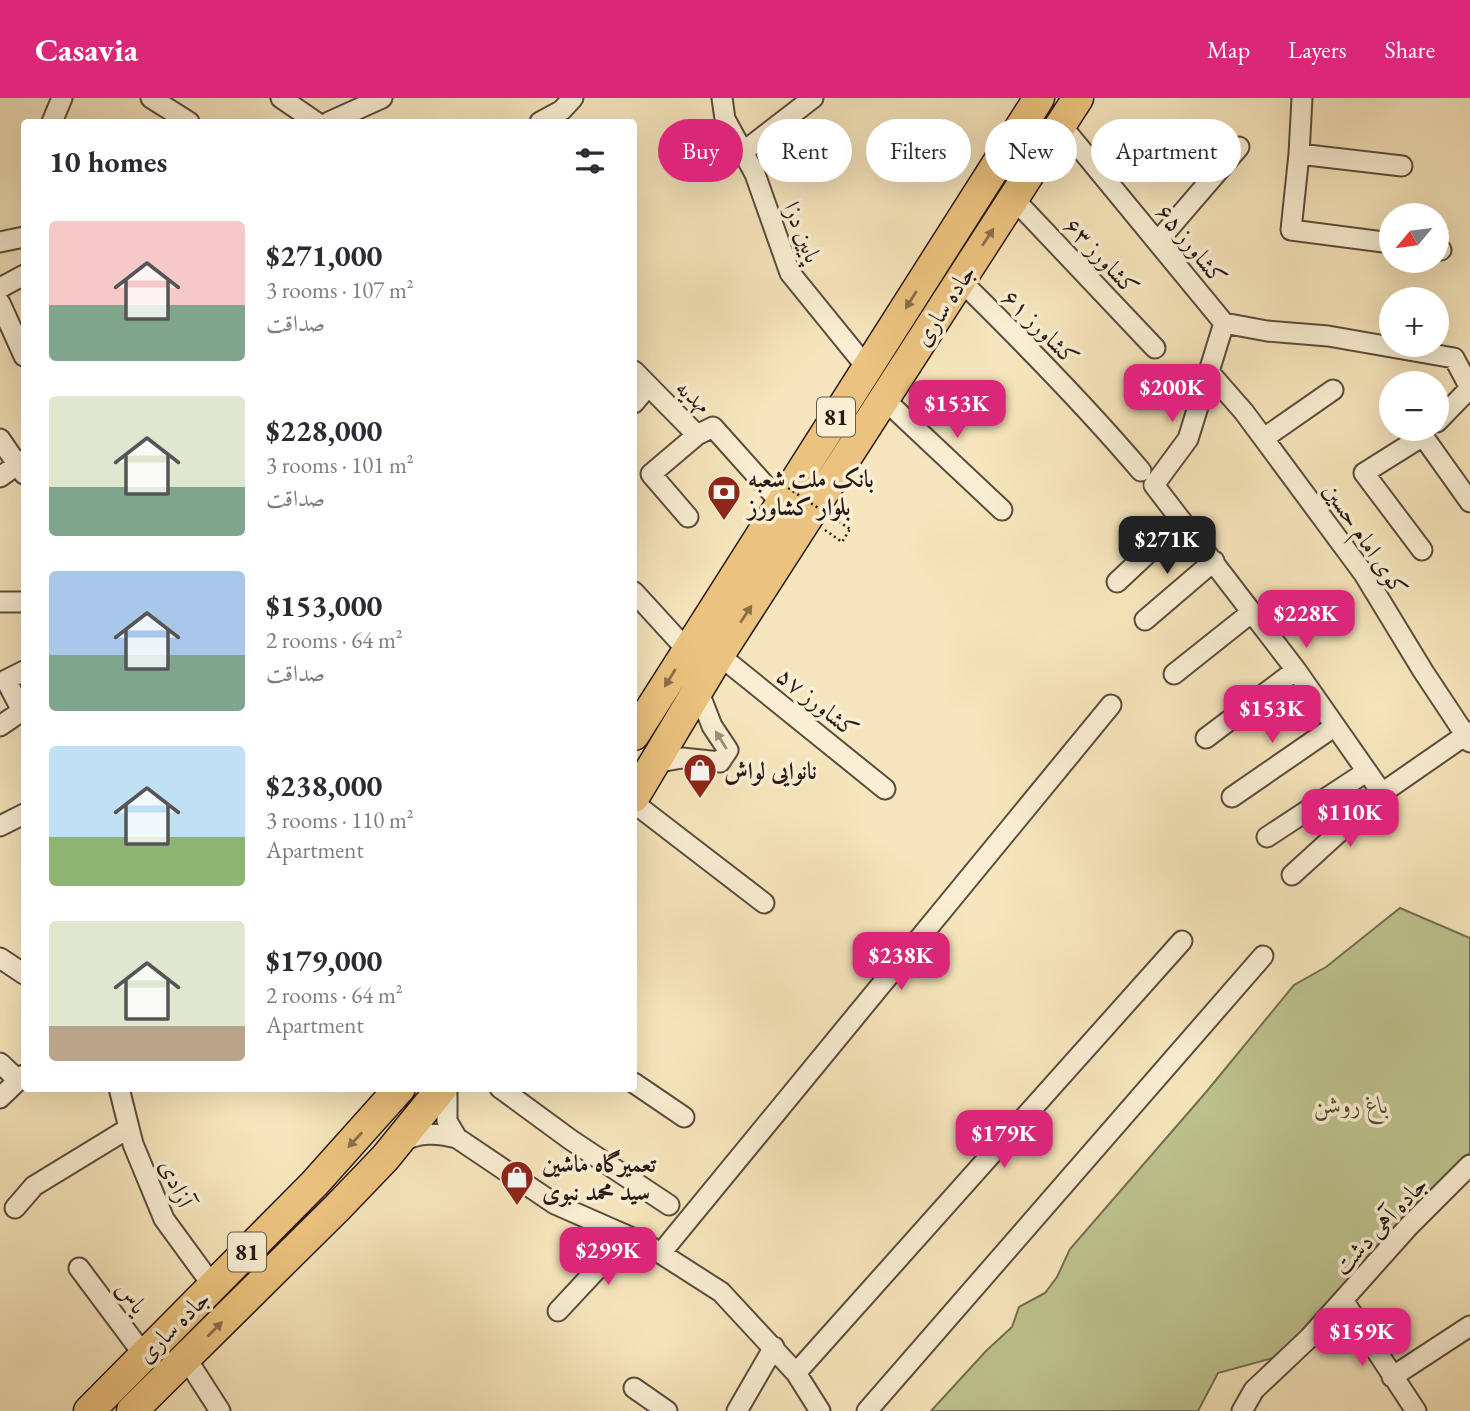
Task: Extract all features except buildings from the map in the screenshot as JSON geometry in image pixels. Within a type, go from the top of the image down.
[{"type":"highway","name":"جاده ساری","points":[[637,730],[779,492],[868,369],[1039,98]]},
{"type":"highway","name":"جاده ساری","points":[[1065,119],[1078,98]]},
{"type":"highway","name":"جاده ساری","points":[[637,792],[719,655],[1024,182]]},
{"type":"highway","name":"جاده ساری","points":[[89,1411],[314,1184],[393,1092]]},
{"type":"highway","name":"جاده ساری","points":[[132,1411],[337,1208],[442,1092]]},
{"type":"street","points":[[53,119],[62,98]]},
{"type":"street","points":[[151,98],[184,119]]},
{"type":"street","points":[[281,98],[312,119]]},
{"type":"street","points":[[336,119],[383,98]]},
{"type":"street","points":[[546,119],[562,110],[573,98]]},
{"type":"street","name":"پایین دزا","points":[[722,98],[725,119]]},
{"type":"street","points":[[743,152],[813,98]]},
{"type":"street","points":[[1302,98],[1292,230],[1379,241]]},
{"type":"street","name":"کشاورز ۶۵","points":[[1077,144],[1224,323],[1188,439],[1154,485],[1182,521]]},
{"type":"street","name":"پایین دزا","points":[[743,152],[755,174],[790,273],[868,369]]},
{"type":"street","points":[[1299,155],[1402,166]]},
{"type":"street","points":[[1158,241],[1209,182]]},
{"type":"street","name":"کشاورز ۶۳","points":[[1013,198],[1155,348]]},
{"type":"street","points":[[0,242],[21,238]]},
{"type":"street","points":[[0,288],[21,277]]},
{"type":"street","name":"کشاورز ۶۱","points":[[960,280],[1029,348],[1142,471]]},
{"type":"street","points":[[0,303],[21,349]]},
{"type":"street","points":[[1224,323],[1267,331],[1328,335],[1454,358],[1470,388],[1449,410]]},
{"type":"street","name":"کوی امام حسین","points":[[1209,372],[1264,438],[1364,574],[1423,671],[1468,737]]},
{"type":"street","name":"مهدیه","points":[[637,374],[697,435],[713,426],[779,492]]},
{"type":"street","points":[[637,399],[648,386]]},
{"type":"street","points":[[1264,438],[1333,390]]},
{"type":"street","points":[[884,399],[1002,510]]},
{"type":"street","points":[[688,517],[651,474],[697,435]]},
{"type":"street","points":[[0,439],[21,465]]},
{"type":"street","points":[[1412,441],[1364,473],[1422,550]]},
{"type":"street","points":[[1437,441],[1470,502]]},
{"type":"street","points":[[0,477],[21,466]]},
{"type":"street","points":[[1117,582],[1182,521],[1296,670],[1382,793]]},
{"type":"street","points":[[1145,620],[1214,561]]},
{"type":"street","points":[[637,595],[687,650]]},
{"type":"street","points":[[0,602],[21,602]]},
{"type":"street","points":[[1174,674],[1252,612]]},
{"type":"street","name":"کشاورز ۵۷","points":[[719,655],[885,789]]},
{"type":"street","points":[[1206,738],[1296,670]]},
{"type":"street","points":[[21,672],[3,681],[21,709]]},
{"type":"street","points":[[654,763],[682,758],[720,762],[728,750],[712,726],[698,690]]},
{"type":"street","points":[[661,1253],[1111,705]]},
{"type":"street","points":[[0,726],[21,712]]},
{"type":"street","points":[[1232,797],[1335,726]]},
{"type":"street","points":[[1292,875],[1382,793],[1468,737]]},
{"type":"street","points":[[1267,837],[1366,772]]},
{"type":"street","points":[[637,805],[764,903]]},
{"type":"street","points":[[0,826],[21,816]]},
{"type":"street","points":[[796,1373],[1182,941]]},
{"type":"street","points":[[867,1411],[1263,956]]},
{"type":"street","points":[[0,958],[21,972]]},
{"type":"street","points":[[0,1063],[21,1078],[0,1098]]},
{"type":"street","points":[[637,1085],[684,1117]]},
{"type":"street","name":"آزادی","points":[[120,1092],[133,1144],[164,1219],[213,1286]]},
{"type":"street","points":[[445,1092],[447,1121],[457,1138]]},
{"type":"street","points":[[505,1092],[571,1140],[669,1205]]},
{"type":"street","points":[[15,1208],[34,1186],[129,1128]]},
{"type":"street","points":[[397,1144],[415,1135],[438,1133],[457,1138],[555,1204],[661,1253],[721,1292],[796,1373],[820,1411]]},
{"type":"street","name":"جاده آهی دشت","points":[[1242,1411],[1254,1390],[1309,1338],[1409,1226],[1470,1165]]},
{"type":"street","points":[[558,1311],[628,1236]]},
{"type":"street","name":"یاس","points":[[79,1268],[144,1355]]},
{"type":"street","points":[[1343,1300],[1416,1411]]},
{"type":"street","points":[[1392,1377],[1470,1326]]},
{"type":"street","points":[[737,1411],[774,1347]]},
{"type":"street","points":[[186,1358],[220,1411]]},
{"type":"street","points":[[634,1388],[667,1411]]},
{"type":"path","points":[[779,492],[850,529],[842,542]]},
{"type":"green space","name":"باغ روشن","points":[[1400,908],[1470,938],[1470,1153],[1402,1220],[1280,1356],[1218,1373],[1198,1411],[931,1411],[1012,1327],[1019,1307],[1045,1293],[1057,1277],[1070,1249],[1207,1091],[1294,985],[1326,967]]},
{"type":"place","name":"بانک ملت شعبه بلوار کشاورز","points":[[724,522]]},
{"type":"place","name":"نانوایی لواش","points":[[700,800]]},
{"type":"place","name":"تعمیرگاه ماشین سید محمد نبوی","points":[[517,1207]]}]
